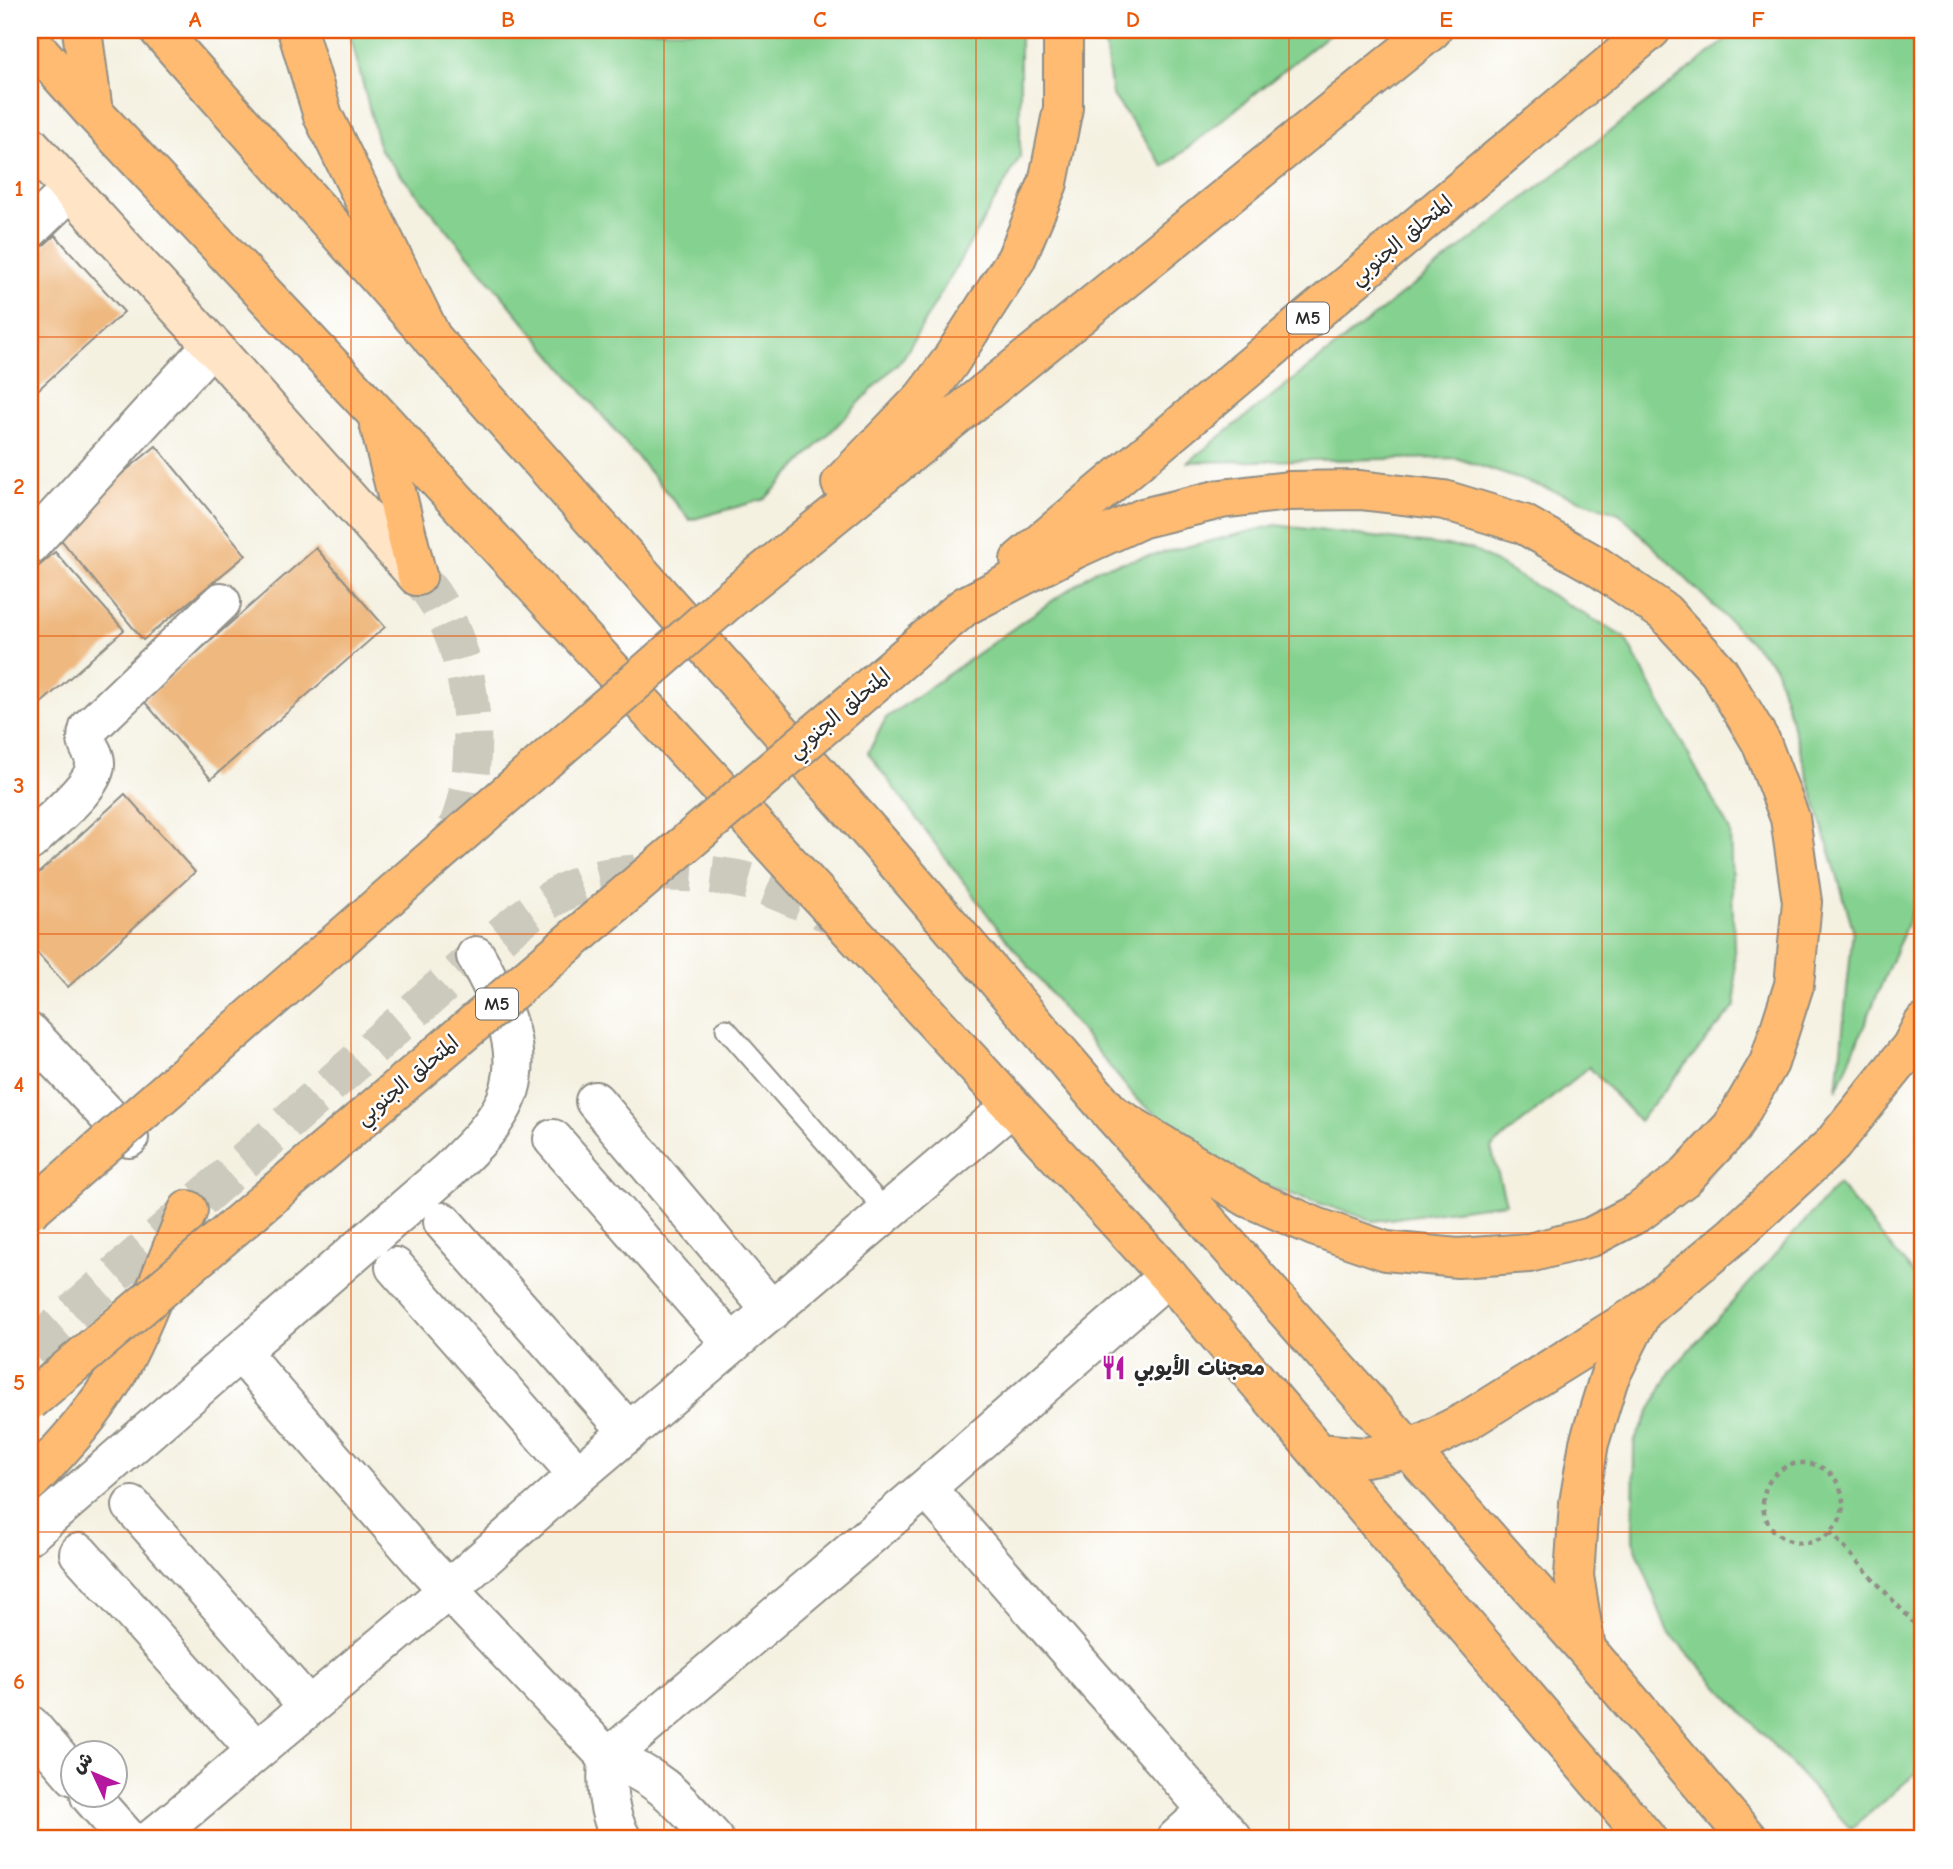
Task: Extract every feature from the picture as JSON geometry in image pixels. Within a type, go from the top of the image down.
[{"type":"main road","points":[[82,30],[93,112]]},
{"type":"main road","points":[[159,30],[877,840],[1112,1114],[1411,1448],[1748,1839]]},
{"type":"main road","points":[[297,30],[323,116],[433,340]]},
{"type":"main road","points":[[729,600],[923,398],[950,362],[1016,259],[1048,183],[1063,108],[1063,30]]},
{"type":"main road","points":[[30,1210],[729,600],[1432,30]]},
{"type":"main road","name":"المتحلق الجنوبي","points":[[30,1401],[965,606],[1651,30]]},
{"type":"main road","points":[[30,41],[93,112],[377,414],[1168,1276],[1647,1839]]},
{"type":"main road","points":[[377,414],[417,576]]},
{"type":"main road","points":[[965,606],[1073,550],[1143,518],[1221,499],[1288,491],[1360,490],[1444,500],[1523,524],[1597,566],[1664,612],[1719,672],[1761,742],[1790,818],[1802,902],[1794,985],[1769,1063],[1732,1127],[1684,1178],[1639,1212],[1591,1237],[1529,1253],[1482,1257],[1458,1258],[1386,1251],[1316,1227],[1249,1198],[1112,1114]]},
{"type":"main road","points":[[1319,1453],[1365,1457],[1411,1448],[1465,1422],[1642,1312],[1734,1235],[1832,1144],[1911,1047],[1923,1024]]},
{"type":"main road","points":[[30,1482],[84,1424],[119,1370],[145,1317],[188,1210]]},
{"type":"main road","points":[[1586,1649],[1574,1576],[1579,1503],[1589,1443],[1609,1378],[1642,1312]]},
{"type":"street","points":[[30,145],[417,576]]},
{"type":"street","points":[[30,229],[71,190]]},
{"type":"street","points":[[30,545],[212,345]]},
{"type":"street","points":[[30,841],[93,777],[94,758],[86,737],[89,728],[222,602]]},
{"type":"street","points":[[30,1534],[449,1170],[501,1112],[512,1080],[513,1050],[508,1020],[476,956]]},
{"type":"street","points":[[34,1047],[129,1139]]},
{"type":"street","points":[[595,1101],[772,1311]]},
{"type":"street","points":[[152,1839],[449,1589],[578,1475],[1012,1106]]},
{"type":"street","points":[[553,1139],[732,1345]]},
{"type":"street","points":[[443,1222],[629,1432]]},
{"type":"street","points":[[395,1267],[578,1475]]},
{"type":"street","points":[[622,1839],[615,1828],[609,1808],[606,1786],[608,1758],[926,1488],[1168,1276]]},
{"type":"street","points":[[240,1352],[425,1565],[608,1758],[643,1772],[660,1783],[714,1839]]},
{"type":"street","points":[[926,1488],[1233,1839]]},
{"type":"street","points":[[132,1506],[308,1706]]},
{"type":"street","points":[[79,1553],[256,1750]]},
{"type":"street","points":[[30,1726],[60,1760]]},
{"type":"street","points":[[102,1810],[128,1839]]},
{"type":"street","points":[[1176,1839],[1208,1810]]},
{"type":"lane","points":[[726,1029],[887,1212]]},
{"type":"path","points":[[1805,1462],[1820,1466],[1833,1475],[1843,1504],[1839,1519],[1830,1532],[1817,1540],[1802,1543],[1786,1539],[1774,1530],[1765,1517],[1764,1501],[1767,1486],[1776,1474],[1789,1465],[1805,1462]]},
{"type":"path","points":[[1830,1532],[1923,1633]]},
{"type":"green space","points":[[349,30],[1020,30],[1020,157],[904,357],[765,499],[690,520],[380,150]]},
{"type":"green space","points":[[1103,30],[1334,30],[1164,167],[1112,94]]},
{"type":"green space","points":[[1739,30],[1923,30],[1923,886],[1837,1090],[1853,929],[1775,666],[1619,513],[1456,458],[1188,462]]},
{"type":"green space","points":[[1276,525],[1472,549],[1625,638],[1730,831],[1736,1005],[1639,1121],[1589,1067],[1491,1148],[1506,1203],[1374,1221],[1241,1178],[1137,1100],[999,930],[868,753],[886,718],[1099,568]]},
{"type":"green space","points":[[1838,1184],[1923,1285],[1923,1767],[1851,1829],[1667,1631],[1633,1540],[1634,1442],[1670,1372]]},
{"type":"building","points":[[55,235],[124,312],[30,397],[30,258]]},
{"type":"building","points":[[156,446],[246,555],[143,640],[53,530]]},
{"type":"building","points":[[316,548],[385,627],[211,779],[143,700]]},
{"type":"building","points":[[55,552],[124,630],[30,713],[30,574]]},
{"type":"building","points":[[125,794],[195,872],[68,987],[30,945],[30,881]]},
{"type":"tunnel","points":[[417,576],[432,594],[449,624],[468,689],[472,725],[472,761],[467,795],[458,826],[443,853]]},
{"type":"tunnel","points":[[30,1350],[476,956],[552,898],[581,884],[621,875],[696,874],[761,885],[839,918]]},
{"type":"place","name":"معجنات الأيوبي","points":[[1114,1368]]}]
